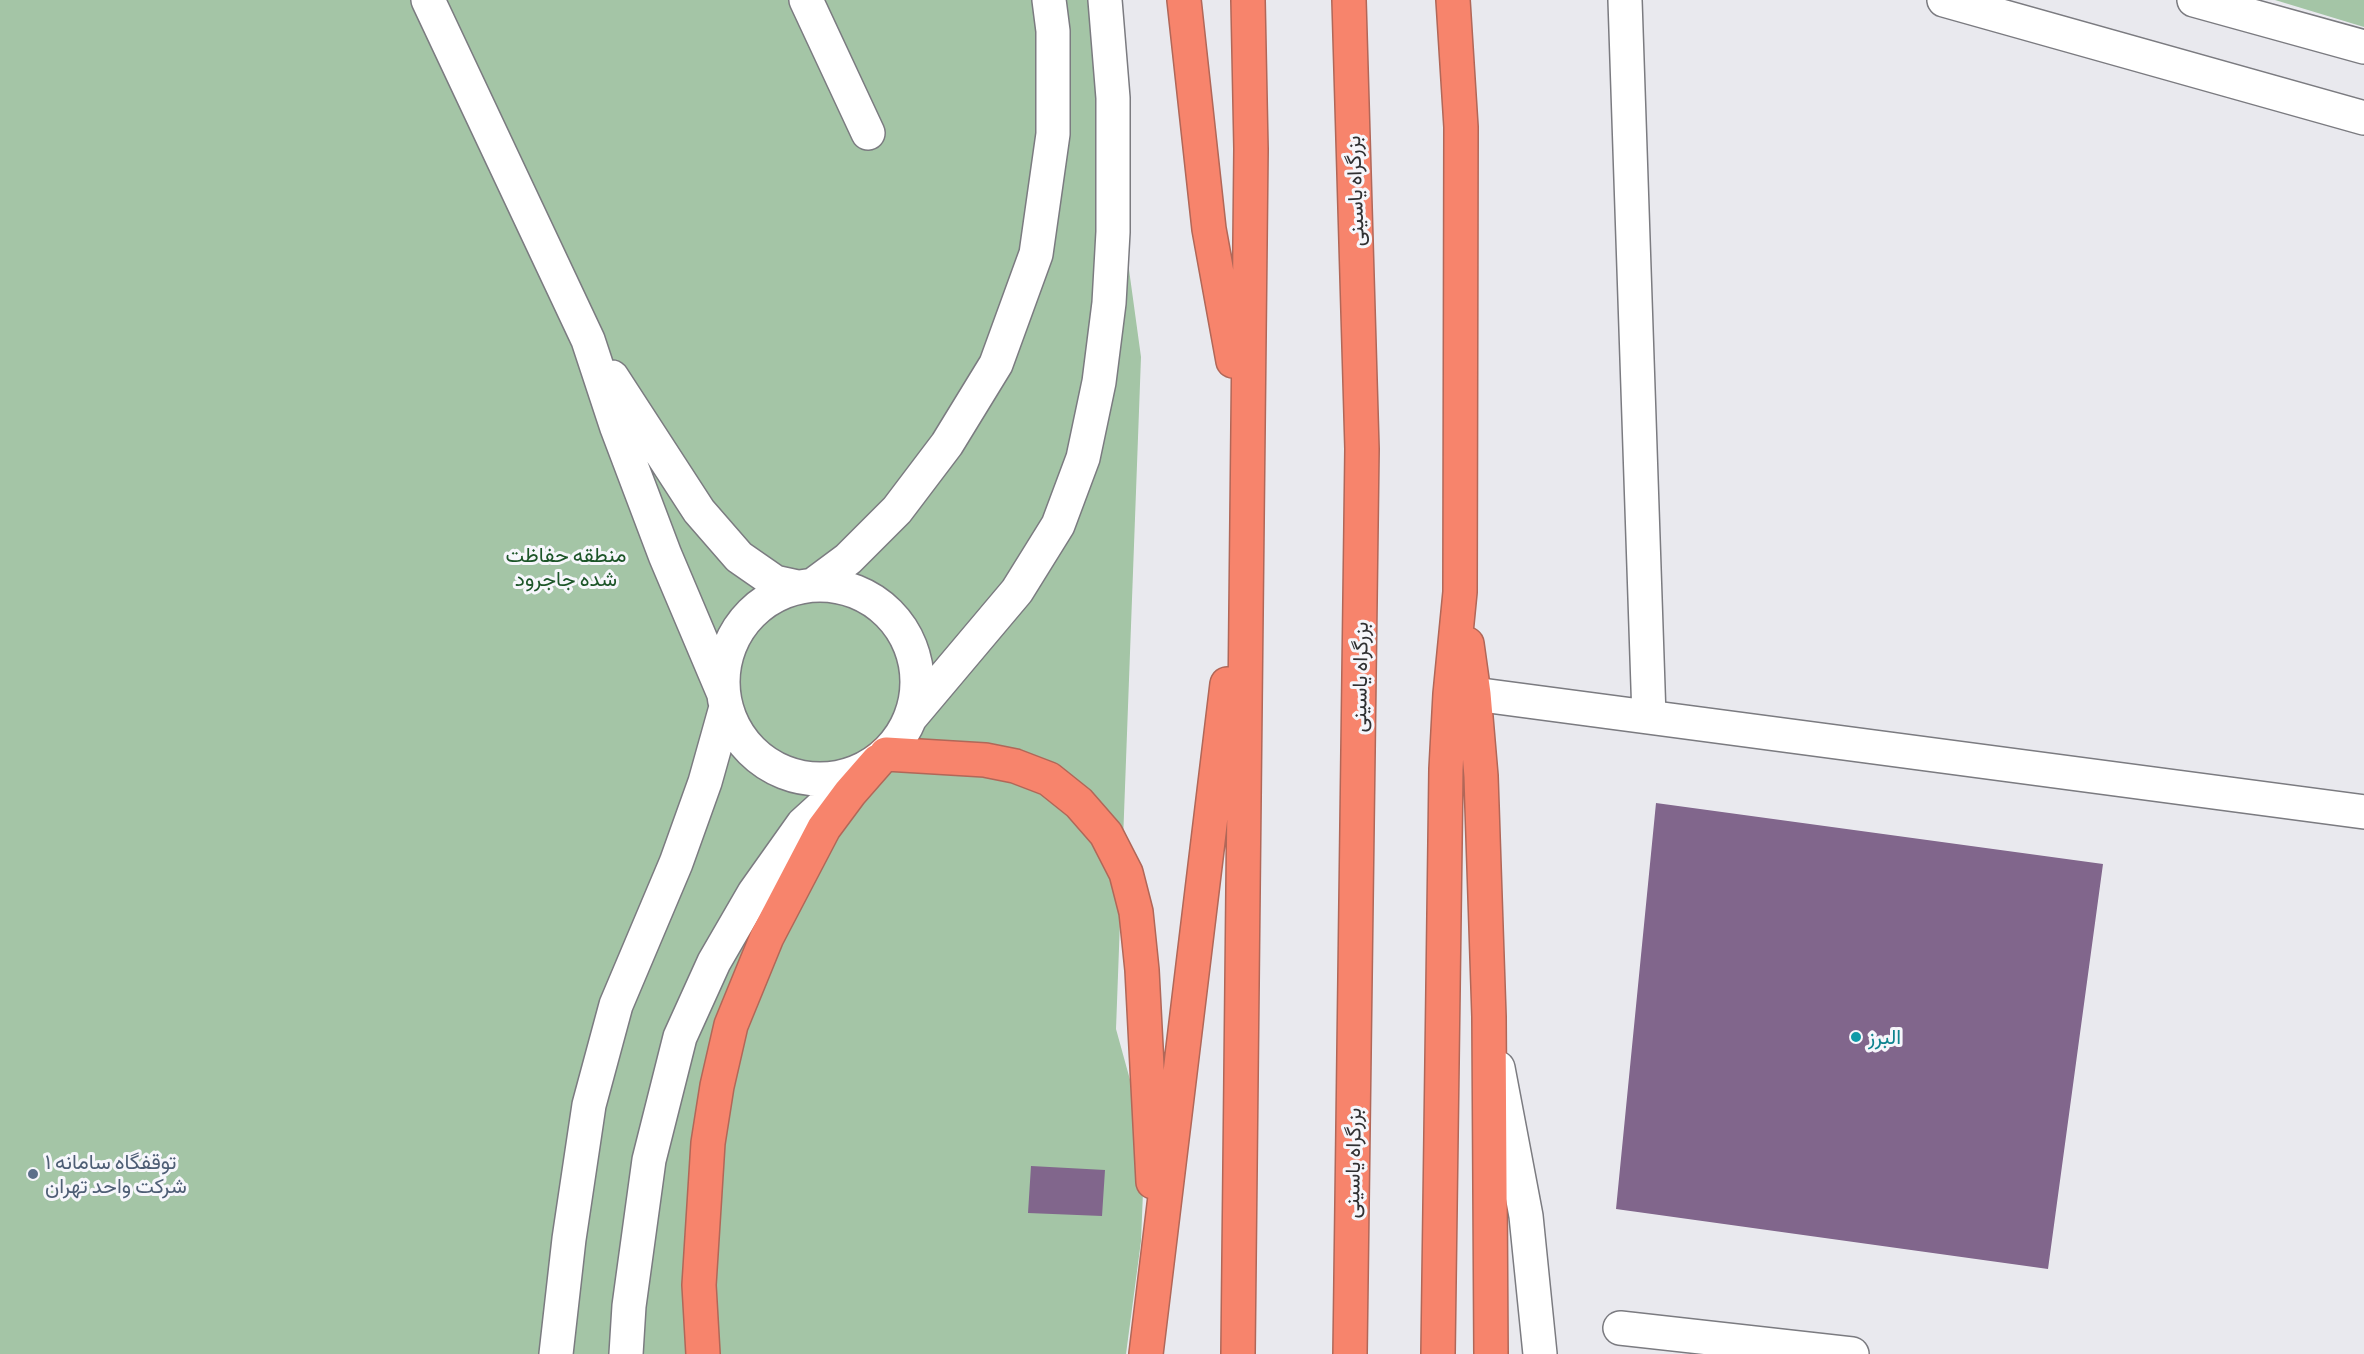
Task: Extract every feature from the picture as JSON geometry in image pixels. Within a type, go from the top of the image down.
[{"type":"highway","points":[[1184,0],[1209,229],[1246,435]]},
{"type":"highway","points":[[1238,1354],[1246,435],[1251,149],[1248,0]]},
{"type":"highway","name":"بزرگراه یاسینی","points":[[1349,0],[1362,449],[1350,1354]]},
{"type":"highway","points":[[1438,1354],[1446,769],[1450,694],[1460,592],[1461,127],[1454,0]]},
{"type":"highway","points":[[1146,1354],[1246,521]]},
{"type":"highway","points":[[1460,592],[1474,694],[1481,776],[1489,1017],[1491,1354]]},
{"type":"highway","points":[[703,1354],[699,1285],[708,1143],[731,1025],[753,968],[789,891],[824,828],[875,762],[985,760],[1015,766],[1049,779],[1079,803],[1106,834],[1126,873],[1136,912],[1158,1257]]},
{"type":"street","points":[[428,0],[588,340],[616,428],[736,733],[754,755],[778,771],[805,779],[833,779],[875,762]]},
{"type":"street","points":[[806,0],[868,133]]},
{"type":"street","points":[[556,1354],[569,1239],[589,1105],[616,1005],[676,863],[705,782],[724,699],[724,664],[733,637],[749,615],[771,597],[805,586],[848,559],[897,510],[947,444],[996,364],[1036,254],[1053,134],[1053,31],[1049,0]]},
{"type":"street","points":[[626,1354],[629,1306],[649,1160],[680,1037],[714,962],[753,893],[803,824],[875,762],[900,737],[910,718],[1017,591],[1058,525],[1083,458],[1099,381],[1110,303],[1113,232],[1113,98],[1105,0]]},
{"type":"street","points":[[1625,0],[1649,717]]},
{"type":"street","points":[[1944,0],[2364,118]]},
{"type":"street","points":[[2194,0],[2364,46]]},
{"type":"street","points":[[588,340],[699,512],[739,557],[775,582],[845,588],[875,602],[898,625],[913,654],[917,686],[910,718]]},
{"type":"street","points":[[1474,694],[2364,812]]},
{"type":"street","points":[[1489,1017],[1526,1216],[1540,1354]]},
{"type":"street","points":[[1620,1328],[1852,1354]]},
{"type":"green space","name":"منطقه حفاظت شده جاجرود","points":[[0,0],[1092,0],[1141,357],[1116,1029],[1132,1087],[1144,1167],[1141,1241],[1126,1354],[0,1354]]},
{"type":"green space","points":[[2275,0],[2364,0],[2364,27]]},
{"type":"building","name":"البرز","points":[[1656,803],[2103,864],[2048,1269],[1616,1209]]},
{"type":"building","points":[[1031,1166],[1105,1170],[1102,1216],[1028,1213]]},
{"type":"place","name":"البرز","points":[[1856,1037]]},
{"type":"place","name":"توقفگاه سامانه ۱ شرکت واحد تهران","points":[[33,1174]]}]
